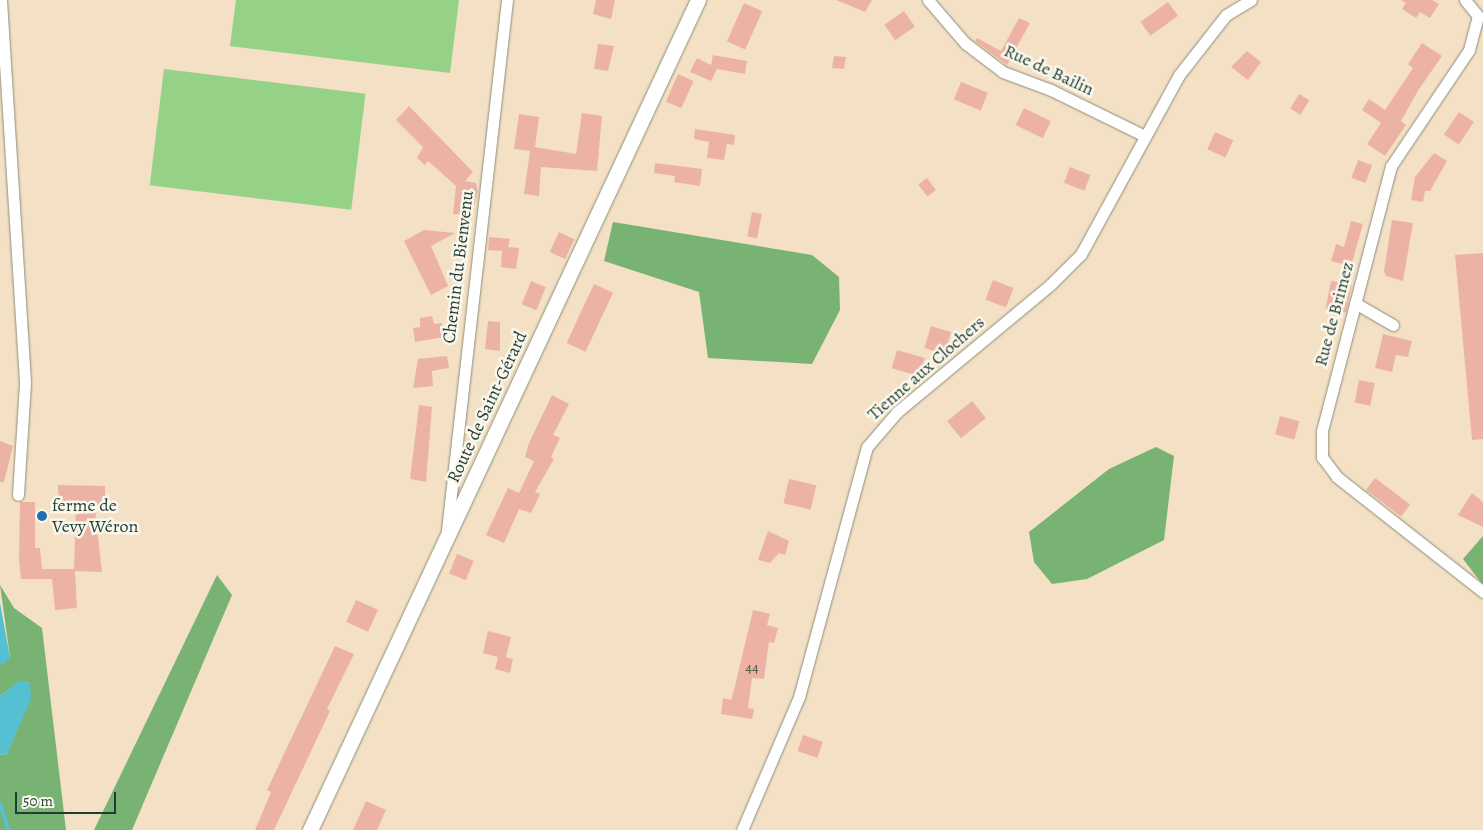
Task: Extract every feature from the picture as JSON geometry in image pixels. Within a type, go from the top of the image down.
[{"type":"main road","name":"Route de Saint-Gérard","points":[[310,830],[698,0]]},
{"type":"street","points":[[1,0],[25,383],[18,495]]},
{"type":"street","name":"Chemin du Bienvenu","points":[[446,538],[507,0]]},
{"type":"street","name":"Rue de Bailin","points":[[928,0],[965,43],[1003,72],[1051,90],[1145,136]]},
{"type":"street","name":"Tienne aux Clochers","points":[[742,830],[799,697],[867,446],[898,412],[1051,284],[1081,254],[1145,136],[1202,41],[1226,15],[1251,0]]},
{"type":"street","name":"Rue de Brimez","points":[[1471,2],[1478,16],[1469,50],[1391,166],[1322,431],[1322,457],[1337,477],[1483,592]]},
{"type":"street","points":[[1355,303],[1393,325]]},
{"type":"green space","points":[[236,0],[459,0],[450,73],[230,46]]},
{"type":"green space","points":[[164,69],[365,94],[351,210],[150,185]]},
{"type":"green space","points":[[613,222],[812,255],[839,277],[840,310],[812,364],[708,358],[699,292],[604,261]]},
{"type":"green space","points":[[1156,447],[1174,456],[1164,540],[1087,579],[1052,584],[1034,562],[1029,532],[1109,469]]},
{"type":"green space","points":[[1483,536],[1483,585],[1463,559]]},
{"type":"green space","points":[[217,575],[232,595],[132,830],[94,830]]},
{"type":"green space","points":[[0,585],[14,608],[42,628],[66,830],[0,830],[0,755],[7,754],[30,683],[19,682],[0,696],[0,664],[10,657]]},
{"type":"water","points":[[0,603],[10,657],[4,664],[0,664]]},
{"type":"water","points":[[19,681],[30,683],[31,699],[7,754],[0,755],[0,696]]},
{"type":"building","points":[[596,0],[615,0],[611,19],[593,14]]},
{"type":"building","points":[[836,0],[872,0],[865,12]]},
{"type":"building","points":[[1401,0],[1432,0],[1439,4],[1430,18],[1420,12],[1416,18],[1402,9],[1406,3]]},
{"type":"building","points":[[1168,2],[1178,16],[1150,36],[1140,22]]},
{"type":"building","points":[[744,3],[762,11],[745,50],[727,41]]},
{"type":"building","points":[[904,11],[915,27],[895,40],[884,25]]},
{"type":"building","points":[[1019,18],[1030,23],[1007,65],[975,41],[977,38],[1001,51]]},
{"type":"building","points":[[1422,43],[1442,56],[1419,89],[1401,121],[1406,125],[1385,156],[1367,144],[1381,123],[1362,110],[1369,99],[1385,110],[1413,68],[1408,64]]},
{"type":"building","points":[[598,44],[614,46],[608,71],[594,69]]},
{"type":"building","points":[[1247,51],[1261,62],[1248,80],[1231,67]]},
{"type":"building","points":[[713,55],[747,61],[745,74],[717,69],[711,81],[690,72],[697,58],[711,65]]},
{"type":"building","points":[[834,56],[846,57],[844,69],[832,68]]},
{"type":"building","points":[[678,74],[694,81],[681,108],[666,101]]},
{"type":"building","points":[[961,82],[988,93],[981,110],[954,100]]},
{"type":"building","points":[[1299,94],[1309,100],[1301,115],[1290,109]]},
{"type":"building","points":[[409,106],[473,172],[465,181],[476,183],[478,191],[472,215],[453,214],[456,186],[428,161],[425,165],[417,158],[423,147],[396,120]]},
{"type":"building","points":[[1024,108],[1051,121],[1043,138],[1016,125]]},
{"type":"building","points":[[1459,112],[1474,122],[1459,144],[1444,134]]},
{"type":"building","points":[[582,113],[602,116],[597,171],[541,167],[539,196],[524,194],[530,151],[514,149],[519,114],[539,117],[535,147],[576,154]]},
{"type":"building","points":[[695,129],[735,135],[734,145],[727,144],[724,160],[707,158],[709,142],[694,139]]},
{"type":"building","points":[[1215,132],[1233,140],[1226,157],[1207,149]]},
{"type":"building","points":[[1434,153],[1447,161],[1430,191],[1425,191],[1423,202],[1411,200],[1415,177]]},
{"type":"building","points":[[1358,160],[1372,165],[1366,183],[1352,178]]},
{"type":"building","points":[[655,163],[702,169],[700,186],[674,182],[675,176],[654,173]]},
{"type":"building","points":[[1070,167],[1091,175],[1084,191],[1064,183]]},
{"type":"building","points":[[927,178],[936,190],[927,197],[918,185]]},
{"type":"building","points":[[752,212],[762,214],[757,238],[747,237]]},
{"type":"building","points":[[1392,220],[1413,223],[1403,281],[1386,276],[1384,271]]},
{"type":"building","points":[[1351,221],[1363,224],[1351,266],[1331,261],[1336,244],[1344,247]]},
{"type":"building","points":[[424,230],[455,233],[431,246],[448,286],[431,295],[404,241]]},
{"type":"building","points":[[559,232],[574,239],[565,259],[550,252]]},
{"type":"building","points":[[489,237],[510,239],[508,247],[519,248],[516,269],[501,267],[502,251],[488,250]]},
{"type":"building","points":[[1483,253],[1483,439],[1472,440],[1455,255]]},
{"type":"building","points":[[993,280],[1014,288],[1006,307],[985,300]]},
{"type":"building","points":[[531,281],[546,287],[536,310],[522,304]]},
{"type":"building","points":[[1331,281],[1352,285],[1346,312],[1326,308]]},
{"type":"building","points":[[594,284],[613,293],[586,352],[567,343]]},
{"type":"building","points":[[432,316],[434,324],[442,323],[444,337],[415,342],[413,328],[420,327],[420,318]]},
{"type":"building","points":[[488,321],[500,322],[500,351],[485,349]]},
{"type":"building","points":[[931,326],[951,332],[944,354],[924,348]]},
{"type":"building","points":[[1383,334],[1412,341],[1408,357],[1396,355],[1392,372],[1375,368]]},
{"type":"building","points":[[897,350],[925,358],[920,376],[892,368]]},
{"type":"building","points":[[447,356],[449,368],[432,371],[433,386],[413,388],[418,359]]},
{"type":"building","points":[[1359,380],[1375,383],[1370,406],[1355,403]]},
{"type":"building","points":[[552,395],[569,404],[553,435],[560,438],[551,457],[554,459],[535,492],[540,494],[531,513],[519,509],[504,543],[486,535],[508,488],[519,493],[534,461],[525,457],[529,443]]},
{"type":"building","points":[[972,401],[986,418],[961,438],[947,421]]},
{"type":"building","points":[[419,405],[432,407],[426,482],[410,479]]},
{"type":"building","points":[[1280,416],[1299,421],[1294,440],[1275,434]]},
{"type":"building","points":[[0,441],[13,446],[4,482],[0,482]]},
{"type":"building","points":[[1375,478],[1410,504],[1401,516],[1366,490]]},
{"type":"building","points":[[789,479],[816,485],[811,510],[783,503]]},
{"type":"building","points":[[58,485],[105,486],[105,505],[96,506],[95,510],[102,572],[75,571],[77,608],[55,610],[52,579],[21,579],[19,559],[20,502],[35,502],[35,548],[40,548],[42,569],[74,569],[76,506],[59,505]]},
{"type":"building","points":[[1472,493],[1483,502],[1483,527],[1458,515]]},
{"type":"building","points":[[768,531],[789,541],[785,555],[779,553],[770,563],[758,560]]},
{"type":"building","points":[[457,554],[474,561],[466,580],[449,573]]},
{"type":"building","points":[[356,600],[378,610],[368,632],[346,622]]},
{"type":"building","points":[[753,610],[770,614],[767,625],[778,628],[774,643],[769,642],[764,679],[752,678],[748,708],[754,709],[752,719],[721,714],[723,698],[731,700]]},
{"type":"building","points":[[488,631],[511,637],[506,657],[513,659],[510,673],[495,669],[498,657],[483,653]]},
{"type":"building","points":[[335,646],[354,654],[327,709],[330,711],[274,830],[255,830],[271,792],[267,790]]},
{"type":"building","points":[[803,735],[823,742],[817,758],[797,751]]},
{"type":"building","points":[[366,801],[386,810],[377,830],[353,830]]},
{"type":"waterway","points":[[0,803],[8,830]]},
{"type":"place","name":"ferme de Vevy Wéron","points":[[42,516]]}]
